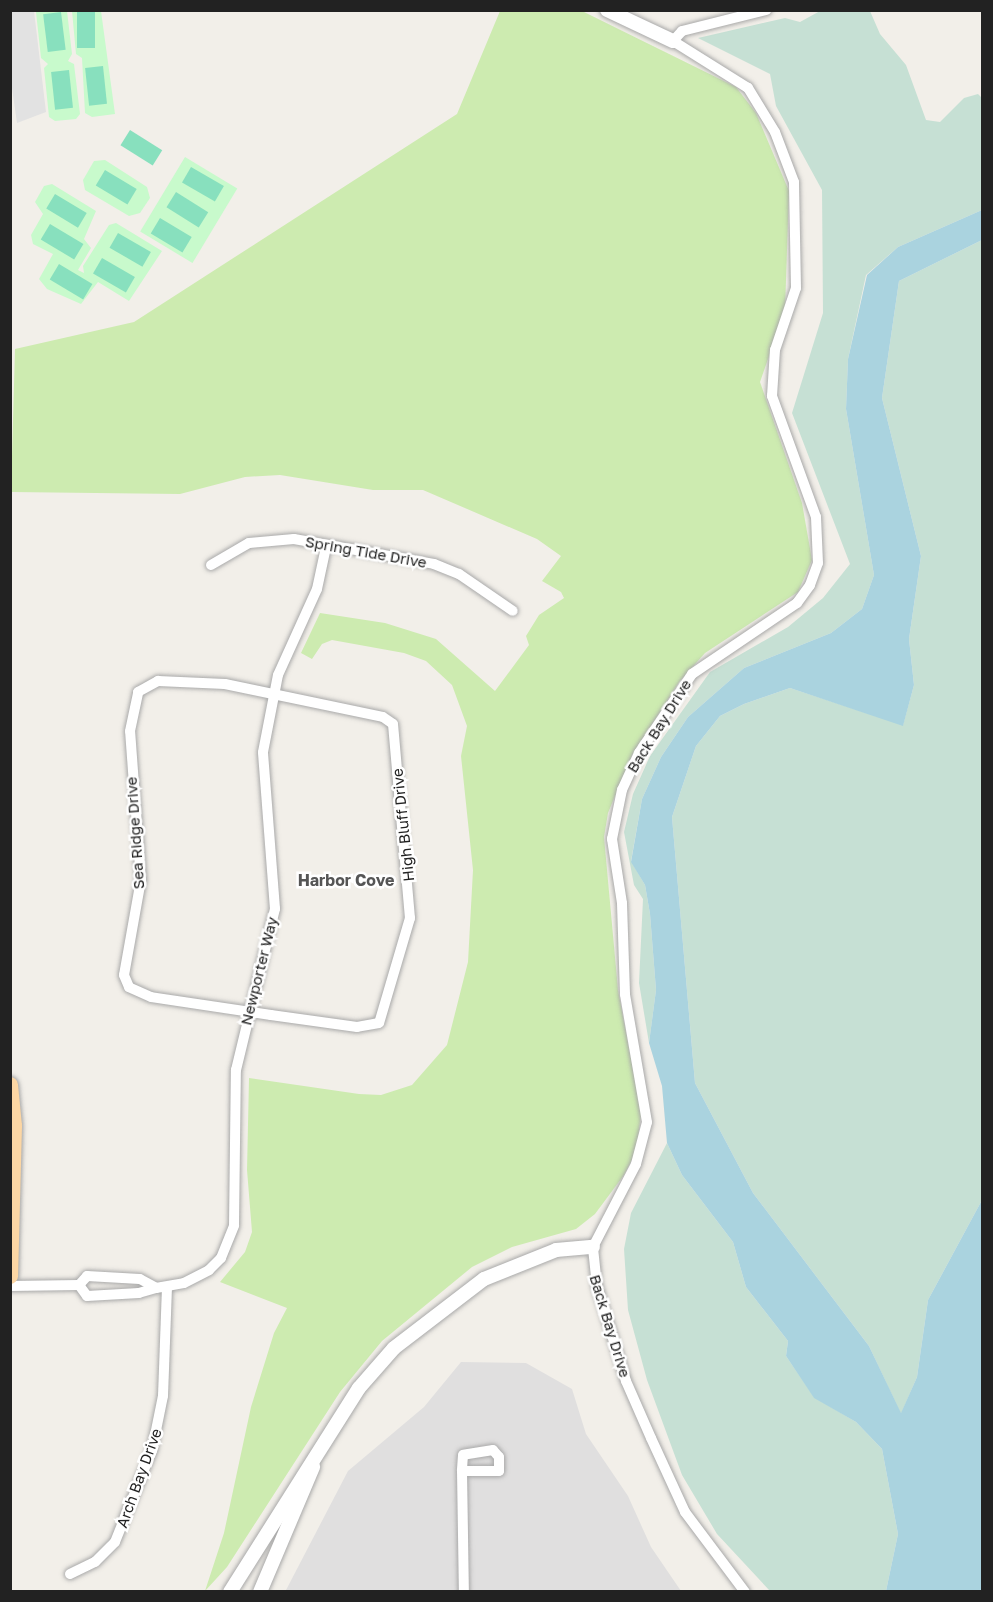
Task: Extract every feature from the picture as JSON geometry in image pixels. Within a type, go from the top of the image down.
[{"type":"main road","points":[[10,1085],[14,1126],[10,1276]]},
{"type":"street","name":"Back Bay Drive","points":[[607,10],[673,41],[748,88],[768,118],[790,169],[797,214],[796,288],[775,350],[772,396],[816,517],[819,552],[815,574],[797,603],[717,653],[692,674],[639,753],[622,790],[612,840],[622,903],[625,994],[647,1122],[636,1164],[592,1247],[597,1286],[626,1381],[651,1438],[685,1512],[745,1592]]},
{"type":"street","points":[[673,41],[682,31],[766,10]]},
{"type":"street","name":"Spring Tide Drive","points":[[211,565],[249,543],[273,538],[434,564],[513,611]]},
{"type":"street","name":"Newporter Way","points":[[79,1285],[87,1296],[162,1287],[209,1270],[232,1234],[233,1095],[249,1012],[274,909],[263,772],[272,696],[286,654],[317,589],[326,547]]},
{"type":"street","name":"Sea Ridge Drive","points":[[249,1012],[138,994],[124,975],[141,880],[130,731],[138,692],[158,681],[206,681],[272,696]]},
{"type":"street","name":"High Bluff Drive","points":[[249,1012],[357,1026],[379,1023],[410,918],[393,723],[383,717],[272,696]]},
{"type":"street","points":[[230,1592],[324,1441],[376,1367],[463,1292],[531,1259],[575,1246],[592,1247]]},
{"type":"street","name":"Newporter Way","points":[[10,1286],[79,1285],[87,1276],[140,1279],[162,1287]]},
{"type":"street","points":[[115,1293],[116,1279]]},
{"type":"street","name":"Arch Bay Drive","points":[[70,1574],[94,1562],[115,1542],[152,1450],[163,1396],[162,1287]]},
{"type":"street","points":[[260,1592],[324,1441]]},
{"type":"street","points":[[462,1471],[464,1592]]},
{"type":"shaded area","points":[[10,11],[34,11],[46,112],[17,123],[10,74]]},
{"type":"shaded area","points":[[461,1362],[526,1363],[572,1389],[586,1434],[628,1496],[651,1547],[681,1591],[285,1592],[348,1471],[424,1407]]},
{"type":"green space","points":[[67,11],[72,54],[68,61],[74,64],[80,114],[76,119],[55,121],[49,117],[44,68],[48,64],[41,58],[36,12]]},
{"type":"green space","points":[[72,11],[101,11],[115,114],[92,117],[85,113],[82,58],[76,54]]},
{"type":"green space","points":[[77,11],[95,11],[95,48],[77,48]]},
{"type":"green space","points":[[500,11],[582,11],[736,87],[756,113],[789,191],[785,310],[760,382],[802,503],[812,560],[798,592],[705,653],[679,682],[631,757],[608,813],[604,837],[618,990],[641,1112],[637,1150],[624,1175],[595,1214],[576,1229],[512,1247],[472,1267],[382,1341],[340,1392],[227,1567],[205,1591],[224,1533],[251,1407],[274,1333],[287,1308],[220,1282],[245,1252],[252,1232],[247,1170],[249,1078],[359,1094],[381,1095],[412,1085],[447,1045],[468,962],[473,870],[461,756],[467,726],[452,685],[426,661],[404,653],[332,640],[322,644],[312,659],[301,653],[320,613],[385,623],[436,639],[495,691],[529,645],[526,636],[539,615],[564,598],[561,592],[542,581],[561,556],[537,539],[423,490],[373,490],[280,475],[245,477],[180,494],[11,492],[15,349],[134,322],[457,114]]},
{"type":"green space","points":[[820,11],[870,11],[880,34],[906,65],[926,120],[940,122],[964,98],[978,94],[982,98],[982,210],[898,247],[866,275],[848,359],[846,409],[874,575],[862,609],[831,633],[744,668],[688,717],[661,757],[642,799],[631,861],[645,885],[650,914],[656,990],[649,1043],[639,983],[643,899],[634,885],[624,832],[633,794],[650,756],[710,672],[788,627],[823,598],[850,564],[792,413],[823,313],[822,190],[776,106],[770,74],[698,38],[785,18],[800,22]]},
{"type":"green space","points":[[61,12],[66,50],[48,52],[43,14]]},
{"type":"green space","points":[[103,66],[107,104],[89,106],[85,68]]},
{"type":"green space","points":[[69,70],[73,108],[55,110],[51,72]]},
{"type":"green space","points":[[130,130],[162,150],[153,165],[120,145]]},
{"type":"green space","points":[[185,157],[237,188],[192,263],[140,232]]},
{"type":"green space","points":[[105,160],[147,187],[150,198],[140,213],[129,216],[85,190],[83,180],[94,161]]},
{"type":"green space","points":[[191,167],[224,186],[215,202],[182,183]]},
{"type":"green space","points":[[105,170],[137,189],[127,204],[96,185]]},
{"type":"green space","points":[[52,184],[96,211],[84,239],[91,248],[78,270],[84,273],[83,266],[109,225],[116,223],[162,251],[129,301],[98,282],[81,304],[47,289],[39,279],[53,254],[33,244],[31,235],[43,214],[35,202],[44,186]]},
{"type":"green space","points":[[176,192],[208,212],[199,227],[166,207]]},
{"type":"green space","points":[[55,194],[87,213],[78,228],[46,209]]},
{"type":"green space","points":[[160,218],[192,237],[182,252],[151,233]]},
{"type":"green space","points":[[50,224],[83,244],[74,260],[41,239]]},
{"type":"green space","points":[[118,233],[151,252],[142,267],[109,248]]},
{"type":"green space","points":[[982,240],[982,1200],[928,1300],[917,1377],[901,1414],[869,1346],[753,1193],[695,1083],[672,817],[696,746],[720,716],[744,704],[790,688],[903,725],[914,685],[909,639],[921,556],[882,398],[899,281]]},
{"type":"green space","points":[[102,258],[135,277],[126,293],[93,274]]},
{"type":"green space","points":[[59,264],[92,284],[83,300],[50,279]]},
{"type":"green space","points":[[667,1143],[682,1175],[733,1242],[746,1287],[788,1341],[786,1356],[814,1397],[856,1422],[882,1449],[898,1534],[886,1591],[770,1591],[717,1534],[682,1475],[647,1380],[628,1310],[624,1249],[631,1213]]},
{"type":"water","points":[[982,210],[982,240],[899,281],[882,398],[921,556],[909,639],[914,685],[903,726],[790,688],[744,704],[720,716],[696,746],[672,817],[695,1083],[753,1193],[869,1346],[901,1413],[917,1377],[928,1300],[982,1200],[982,1591],[886,1591],[898,1534],[882,1449],[856,1422],[814,1398],[786,1356],[788,1341],[746,1287],[733,1242],[682,1175],[667,1143],[662,1086],[649,1043],[656,990],[650,914],[645,885],[631,862],[642,799],[661,757],[688,717],[744,668],[831,633],[862,609],[874,575],[846,409],[848,359],[867,275],[898,247]]},
{"type":"district","name":"Harbor Cove","points":[[346,880]]}]
